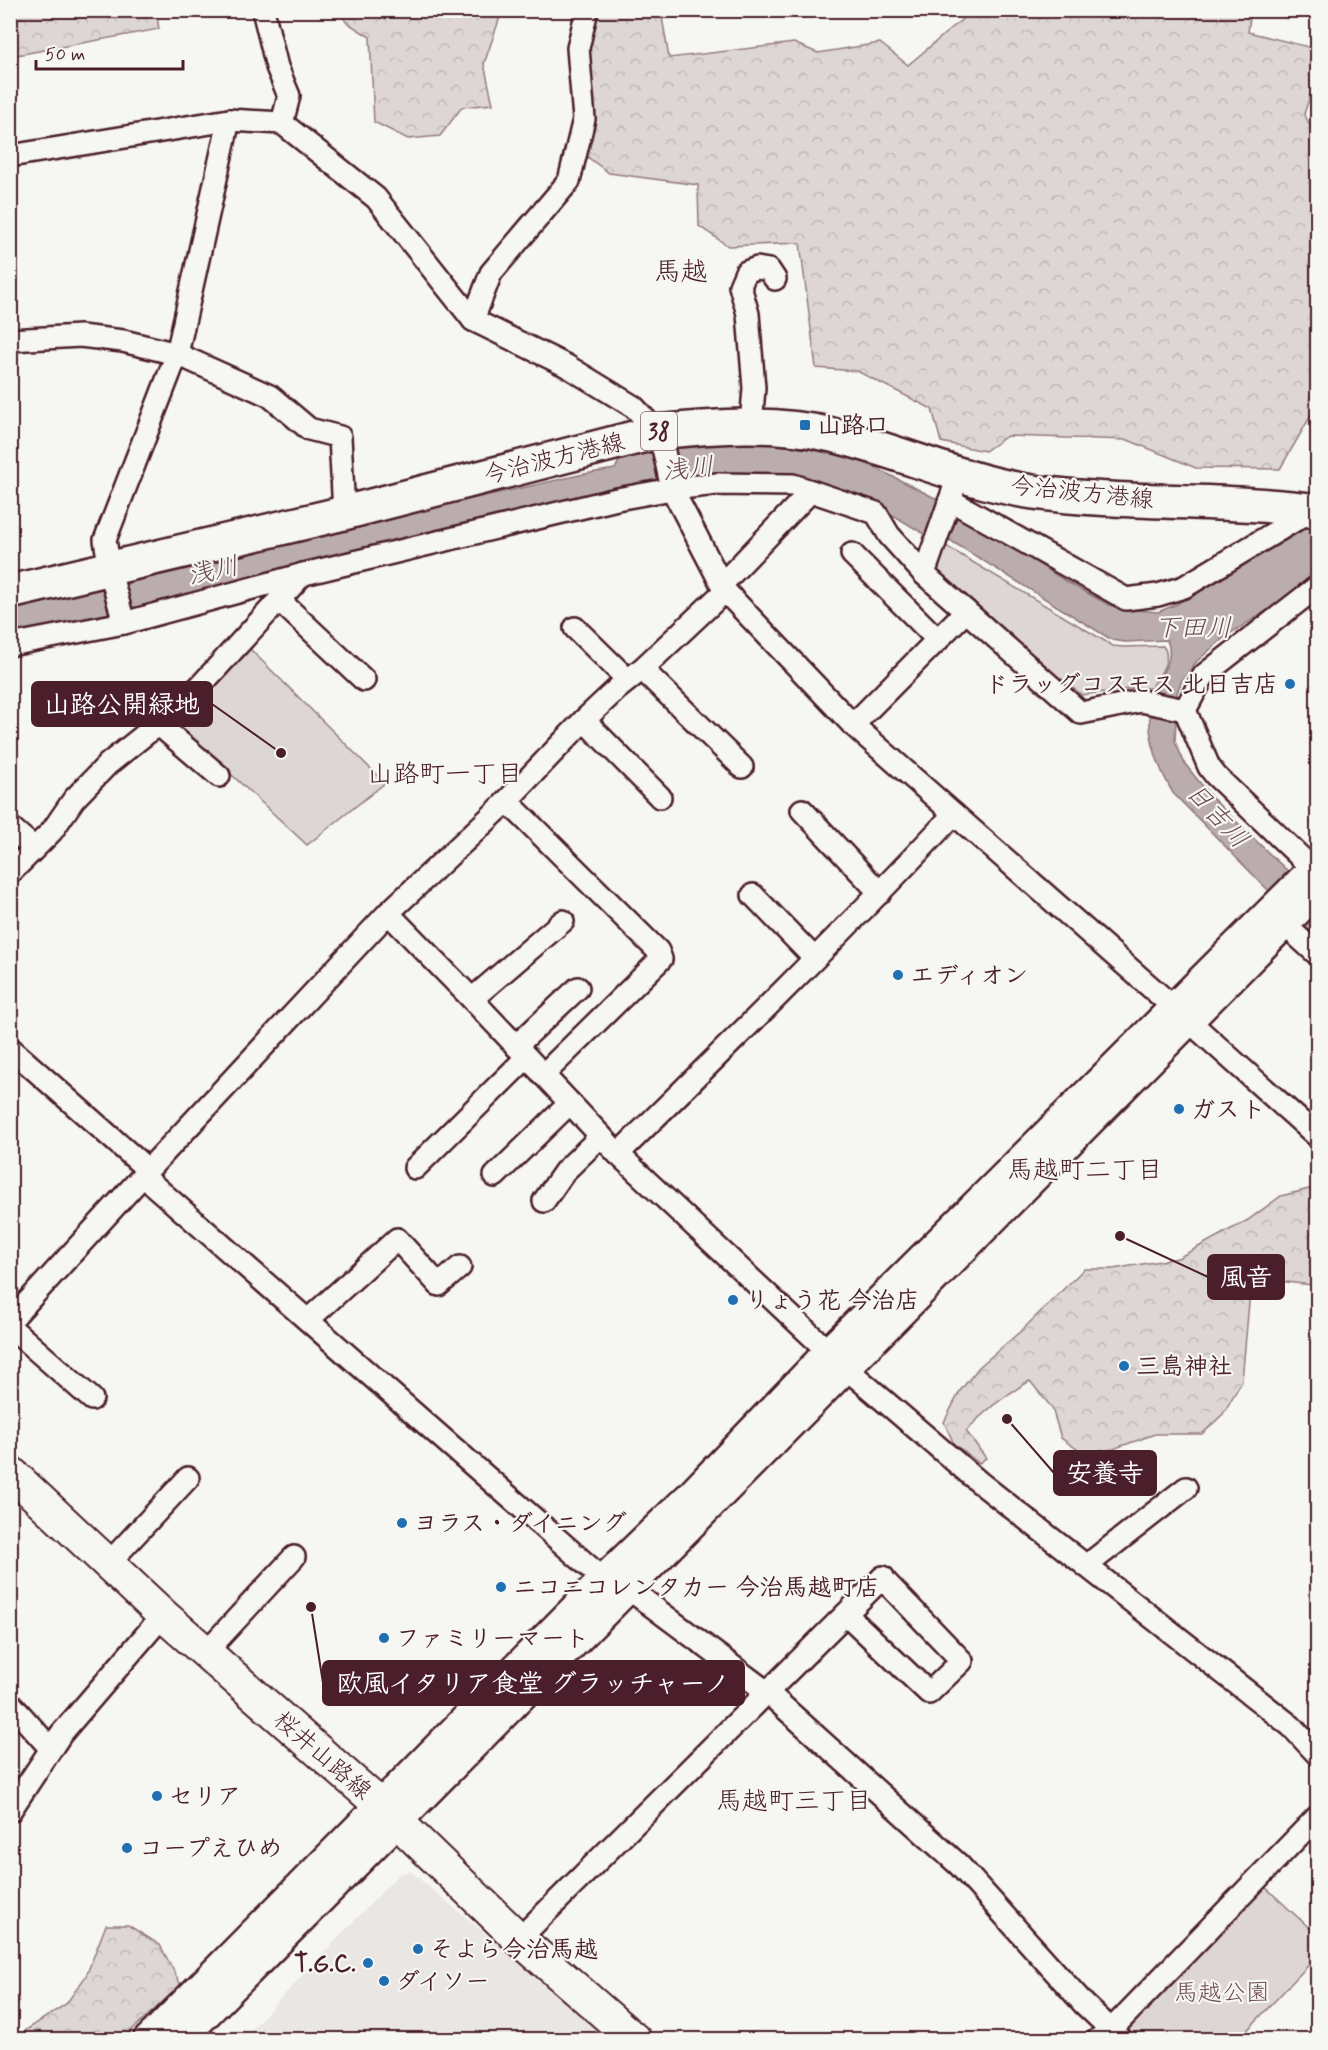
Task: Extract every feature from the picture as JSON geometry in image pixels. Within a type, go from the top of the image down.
[{"type":"main road","name":"今治波方港線","points":[[10,592],[110,572],[344,513],[660,442],[709,427],[775,426],[831,434],[890,451],[954,487],[1315,510]]},
{"type":"main road","name":"桜井山路線","points":[[10,1472],[163,1615],[389,1813],[519,1939],[634,2040]]},
{"type":"street","points":[[263,10],[277,67],[289,96],[282,123]]},
{"type":"street","points":[[473,320],[490,273],[569,181],[584,119],[578,48],[586,10]]},
{"type":"street","points":[[123,621],[110,572],[105,540],[177,354],[229,120]]},
{"type":"street","points":[[10,156],[229,120],[282,123],[376,198],[473,320],[567,366],[634,407],[660,442],[672,489],[724,587],[853,725],[1317,1137]]},
{"type":"street","points":[[751,426],[754,388],[748,314],[740,286],[746,272],[757,268],[769,270],[775,279]]},
{"type":"street","points":[[10,340],[80,336],[123,341],[177,354],[270,396],[309,429],[340,437],[344,513]]},
{"type":"street","points":[[10,645],[123,621],[304,573],[617,499],[717,484],[793,485],[876,513],[889,535],[924,574],[1081,713],[1141,701],[1184,710]]},
{"type":"street","points":[[924,574],[954,487],[1126,599],[1158,595],[1184,587],[1315,510]]},
{"type":"street","points":[[10,1321],[388,913],[507,801],[584,720],[724,587],[811,491]]},
{"type":"street","points":[[852,554],[938,640]]},
{"type":"street","points":[[10,873],[52,831],[74,799],[108,764],[158,724],[200,686],[304,573]]},
{"type":"street","points":[[1184,710],[1204,675],[1317,586]]},
{"type":"street","points":[[279,600],[364,680]]},
{"type":"street","points":[[853,725],[966,611]]},
{"type":"street","points":[[575,628],[635,674],[742,766]]},
{"type":"street","points":[[181,2040],[389,1813],[614,1581],[691,1494],[837,1360],[1182,1015],[1278,917],[1315,873],[1216,776],[1209,766],[1184,710]]},
{"type":"street","points":[[584,720],[660,797]]},
{"type":"street","points":[[158,724],[219,776]]},
{"type":"street","points":[[507,801],[658,951],[661,959],[543,1075]]},
{"type":"street","points":[[802,810],[880,893]]},
{"type":"street","points":[[618,1154],[765,1010],[954,814]]},
{"type":"street","points":[[10,827],[34,848]]},
{"type":"street","points":[[753,895],[814,958]]},
{"type":"street","points":[[388,913],[618,1154],[837,1360],[979,1482],[1291,1726],[1317,1755]]},
{"type":"street","points":[[1278,917],[1317,955]]},
{"type":"street","points":[[472,999],[563,921]]},
{"type":"street","points":[[415,1168],[578,988]]},
{"type":"street","points":[[10,1048],[308,1320],[614,1581],[767,1692],[958,1865],[1084,2004],[1110,2036],[1317,1816]]},
{"type":"street","points":[[495,1176],[570,1103]]},
{"type":"street","points":[[544,1201],[565,1171],[601,1136]]},
{"type":"street","points":[[308,1320],[397,1239],[439,1285],[460,1267]]},
{"type":"street","points":[[10,1327],[92,1399]]},
{"type":"street","points":[[108,1564],[188,1478]]},
{"type":"street","points":[[1086,1566],[1186,1488]]},
{"type":"street","points":[[206,1652],[294,1557]]},
{"type":"street","points":[[519,1939],[767,1692],[846,1614],[883,1578],[962,1661],[929,1693],[846,1614]]},
{"type":"street","points":[[10,1811],[61,1734],[163,1615]]},
{"type":"street","points":[[10,1703],[51,1749]]},
{"type":"street","points":[[147,2040],[389,1813]]},
{"type":"shaded area","name":"そよら今治馬越","points":[[410,1871],[608,2039],[242,2039],[398,1875]]},
{"type":"green space","points":[[11,10],[156,11],[159,29],[11,56]]},
{"type":"green space","points":[[340,11],[510,11],[500,17],[484,64],[493,104],[462,107],[440,136],[408,139],[374,122],[370,37],[346,22]]},
{"type":"green space","points":[[594,11],[661,11],[669,58],[794,43],[818,53],[880,43],[908,65],[972,11],[1251,11],[1248,32],[1317,49],[1317,75],[1304,114],[1318,140],[1317,405],[1280,469],[1196,468],[1128,440],[1007,436],[985,451],[941,442],[932,409],[857,371],[816,368],[800,243],[728,246],[699,226],[698,185],[609,173],[585,155],[585,49]]},
{"type":"green space","points":[[944,545],[1113,646],[1163,646],[1166,651],[1166,662],[1161,673],[1151,688],[1082,695],[994,628],[930,571]]},
{"type":"green space","points":[[250,649],[385,783],[307,845],[175,722]]},
{"type":"green space","points":[[1317,1187],[1317,1285],[1251,1280],[1242,1381],[1223,1414],[1202,1434],[1155,1434],[1113,1449],[1084,1454],[1061,1438],[1052,1408],[1030,1381],[996,1403],[966,1431],[986,1458],[979,1463],[954,1444],[944,1422],[960,1391],[979,1367],[1022,1330],[1084,1269],[1113,1269],[1178,1258],[1248,1220],[1281,1196]]},
{"type":"green space","name":"馬越公園","points":[[1263,1885],[1317,1935],[1317,1956],[1239,2039],[1132,2039],[1122,2029]]},
{"type":"green space","points":[[106,1925],[128,1925],[160,1945],[181,1985],[122,2039],[19,2039],[23,2032],[66,2004],[86,1976]]},
{"type":"water","points":[[724,444],[772,444],[809,449],[868,464],[935,498],[1067,582],[1109,605],[1127,609],[1158,612],[1177,604],[1252,555],[1317,520],[1317,574],[1281,602],[1226,636],[1197,661],[1182,680],[1177,693],[1175,741],[1185,764],[1213,799],[1317,898],[1317,940],[1173,793],[1161,769],[1152,742],[1150,716],[1155,689],[1168,660],[1167,640],[1125,642],[1112,640],[943,536],[929,537],[883,509],[770,479],[432,538],[11,636],[11,601],[615,469],[619,461],[652,450]]},
{"type":"place","name":"山路口","points":[[805,425]]},
{"type":"place","name":"ドラッグコスモス 北日吉店","points":[[1290,684]]},
{"type":"place","name":"山路公開緑地","points":[[281,753]]},
{"type":"place","name":"エディオン","points":[[898,975]]},
{"type":"place","name":"ガスト","points":[[1179,1109]]},
{"type":"place","name":"風音","points":[[1120,1236]]},
{"type":"place","name":"りょう花 今治店","points":[[733,1300]]},
{"type":"place","name":"三島神社","points":[[1124,1366]]},
{"type":"place","name":"安養寺","points":[[1007,1419]]},
{"type":"place","name":"ヨラス・ダイニング","points":[[402,1523]]},
{"type":"place","name":"ニコニコレンタカー 今治馬越町店","points":[[501,1587]]},
{"type":"place","name":"欧風イタリア食堂 グラッチャーノ","points":[[311,1607]]},
{"type":"place","name":"ファミリーマート","points":[[384,1638]]},
{"type":"place","name":"セリア","points":[[157,1796]]},
{"type":"place","name":"コープえひめ","points":[[127,1848]]},
{"type":"place","name":"そよら今治馬越","points":[[418,1949]]},
{"type":"place","name":"T.G.C.","points":[[368,1963]]},
{"type":"place","name":"ダイソー","points":[[384,1981]]},
{"type":"district","name":"馬越","points":[[681,271]]},
{"type":"district","name":"山路町一丁目","points":[[445,773]]},
{"type":"district","name":"馬越町二丁目","points":[[1085,1169]]},
{"type":"district","name":"馬越町三丁目","points":[[794,1800]]},
{"type":"water label","name":"浅川","points":[[688,468]]},
{"type":"water label","name":"浅川","points":[[213,570]]},
{"type":"water label","name":"下田川","points":[[1193,627]]},
{"type":"water label","name":"日吉川","points":[[1218,815]]}]
